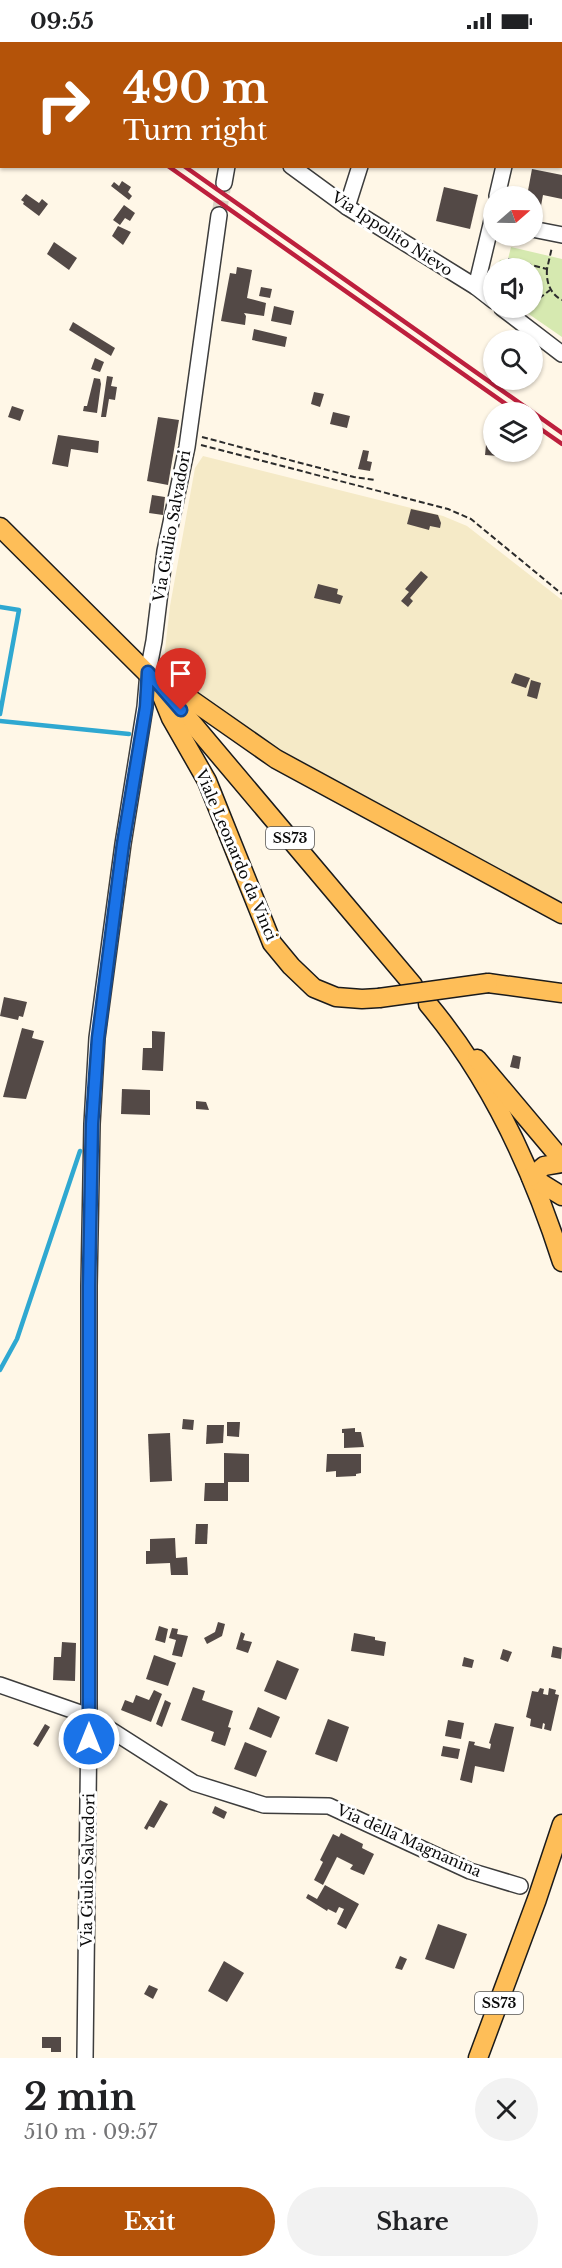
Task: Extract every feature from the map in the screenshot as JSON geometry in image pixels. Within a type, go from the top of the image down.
[{"type":"main road","name":"SS73","points":[[0,527],[157,682],[413,985]]},
{"type":"main road","points":[[157,682],[193,701],[276,759],[562,914]]},
{"type":"main road","name":"Viale Leonardo da Vinci","points":[[157,682],[171,718],[207,781],[272,943],[291,966],[315,988],[336,997],[362,999],[488,983],[562,993]]},
{"type":"main road","points":[[428,1004],[495,1078],[562,1162],[544,1166],[531,1177]]},
{"type":"main road","points":[[448,1027],[502,1117],[531,1177],[562,1263]]},
{"type":"main road","points":[[531,1177],[562,1196]]},
{"type":"main road","name":"SS73","points":[[478,2058],[537,1899],[562,1824]]},
{"type":"main road","points":[[537,1899],[562,1854]]},
{"type":"street","points":[[225,183],[227,168]]},
{"type":"street","name":"Via Ippolito Nievo","points":[[294,168],[347,207],[483,292]]},
{"type":"street","points":[[347,207],[359,168]]},
{"type":"street","points":[[499,186],[504,168]]},
{"type":"street","name":"Via Giulio Salvadori","points":[[86,2058],[89,1286],[92,1124],[98,1038],[123,844],[146,707],[157,682],[154,640],[165,551],[187,438],[219,215]]},
{"type":"street","points":[[543,231],[559,234]]},
{"type":"street","points":[[476,287],[486,246]]},
{"type":"street","points":[[515,318],[562,354]]},
{"type":"street","name":"Via della Magnanina","points":[[0,1686],[89,1716],[194,1783],[264,1805],[329,1806],[470,1871],[520,1886]]},
{"type":"path","points":[[559,234],[546,278],[550,290],[562,300]]},
{"type":"path","points":[[543,268],[547,269]]},
{"type":"path","points":[[543,295],[550,290]]},
{"type":"path","points":[[187,438],[375,480]]},
{"type":"path","points":[[187,438],[448,509],[471,519],[562,594]]},
{"type":"shaded area","points":[[203,456],[443,516],[467,526],[562,600],[562,905],[296,760],[193,693],[164,659],[170,606],[195,468]]},
{"type":"green space","points":[[511,247],[562,259],[562,337],[534,318],[543,318],[543,258],[508,258]]},
{"type":"building","points":[[532,169],[562,175],[562,199],[543,195],[543,186],[529,186]]},
{"type":"building","points":[[122,181],[131,187],[128,192],[132,196],[129,200],[111,186],[114,182],[119,186]]},
{"type":"building","points":[[444,187],[478,195],[470,229],[436,221]]},
{"type":"building","points":[[26,194],[39,203],[42,199],[48,204],[39,216],[23,204],[21,200]]},
{"type":"building","points":[[124,205],[135,213],[130,221],[125,218],[120,225],[113,220]]},
{"type":"building","points":[[118,226],[131,232],[123,245],[112,236]]},
{"type":"building","points":[[54,242],[77,258],[69,270],[47,254]]},
{"type":"building","points":[[237,267],[252,270],[247,298],[266,303],[264,316],[244,313],[245,325],[221,321],[230,273],[236,274]]},
{"type":"building","points":[[261,287],[272,289],[270,298],[259,296]]},
{"type":"building","points":[[274,306],[294,311],[291,325],[271,321]]},
{"type":"building","points":[[73,322],[115,348],[111,356],[69,330]]},
{"type":"building","points":[[254,329],[287,337],[285,347],[252,340]]},
{"type":"building","points":[[95,358],[104,362],[100,372],[91,369]]},
{"type":"building","points":[[107,376],[113,377],[111,386],[117,387],[115,400],[109,399],[106,417],[101,417]]},
{"type":"building","points":[[94,378],[100,379],[101,384],[97,413],[83,411],[84,406],[87,406]]},
{"type":"building","points":[[314,392],[324,394],[320,407],[311,404]]},
{"type":"building","points":[[12,406],[24,410],[20,421],[8,417]]},
{"type":"building","points":[[333,412],[350,416],[347,428],[330,424]]},
{"type":"building","points":[[158,417],[179,420],[168,485],[147,481]]},
{"type":"building","points":[[58,435],[99,441],[98,453],[71,449],[68,467],[52,464]]},
{"type":"building","points":[[363,450],[369,451],[367,461],[372,462],[370,471],[358,469]]},
{"type":"building","points":[[152,495],[165,497],[163,515],[149,513]]},
{"type":"building","points":[[411,509],[438,515],[440,528],[430,526],[429,530],[407,524]]},
{"type":"building","points":[[421,571],[428,577],[410,598],[413,601],[408,607],[401,601],[409,592],[405,589]]},
{"type":"building","points":[[318,584],[338,589],[337,594],[343,596],[340,604],[314,598]]},
{"type":"building","points":[[515,673],[530,678],[526,688],[511,683]]},
{"type":"building","points":[[531,680],[541,683],[537,699],[527,696]]},
{"type":"building","points":[[4,997],[27,1002],[23,1017],[19,1016],[18,1020],[0,1016]]},
{"type":"building","points":[[22,1028],[34,1031],[32,1038],[44,1041],[26,1099],[3,1097]]},
{"type":"building","points":[[152,1031],[165,1032],[163,1071],[142,1070],[143,1048],[152,1048]]},
{"type":"building","points":[[513,1055],[521,1057],[519,1069],[510,1067]]},
{"type":"building","points":[[122,1089],[150,1090],[150,1115],[121,1114]]},
{"type":"building","points":[[196,1101],[206,1102],[209,1110],[196,1109]]},
{"type":"building","points":[[183,1419],[194,1420],[193,1430],[182,1429]]},
{"type":"building","points":[[227,1422],[240,1422],[239,1437],[227,1436]]},
{"type":"building","points":[[207,1425],[224,1425],[223,1443],[206,1444]]},
{"type":"building","points":[[355,1428],[355,1432],[361,1432],[364,1447],[344,1448],[342,1429]]},
{"type":"building","points":[[170,1433],[172,1481],[150,1482],[148,1434]]},
{"type":"building","points":[[224,1453],[249,1454],[249,1482],[228,1482],[228,1501],[204,1501],[205,1483],[224,1483]]},
{"type":"building","points":[[327,1454],[361,1454],[361,1473],[356,1476],[336,1477],[336,1471],[326,1472]]},
{"type":"building","points":[[196,1524],[208,1524],[207,1544],[195,1544]]},
{"type":"building","points":[[175,1538],[176,1558],[187,1557],[188,1575],[171,1575],[170,1563],[146,1564],[146,1551],[150,1551],[150,1539]]},
{"type":"building","points":[[218,1622],[225,1624],[222,1636],[207,1644],[204,1638],[215,1632]]},
{"type":"building","points":[[159,1626],[168,1629],[165,1643],[155,1640]]},
{"type":"building","points":[[172,1628],[178,1629],[177,1634],[188,1636],[182,1657],[172,1655],[176,1640],[169,1638]]},
{"type":"building","points":[[241,1632],[245,1634],[243,1640],[252,1642],[248,1653],[236,1649]]},
{"type":"building","points":[[354,1633],[375,1637],[375,1640],[386,1642],[384,1656],[351,1651]]},
{"type":"building","points":[[62,1642],[76,1643],[75,1681],[53,1680],[54,1657],[61,1657]]},
{"type":"building","points":[[553,1646],[562,1648],[561,1659],[551,1657]]},
{"type":"building","points":[[503,1649],[512,1652],[508,1662],[500,1659]]},
{"type":"building","points":[[154,1655],[176,1663],[168,1686],[146,1679]]},
{"type":"building","points":[[464,1657],[474,1660],[472,1668],[462,1666]]},
{"type":"building","points":[[277,1660],[299,1669],[286,1700],[264,1691]]},
{"type":"building","points":[[193,1687],[205,1691],[202,1700],[233,1711],[228,1727],[231,1728],[225,1746],[211,1741],[214,1732],[181,1720]]},
{"type":"building","points":[[540,1688],[544,1689],[543,1694],[548,1695],[549,1688],[556,1690],[555,1694],[559,1695],[551,1731],[544,1729],[545,1724],[543,1723],[542,1729],[530,1726],[531,1719],[526,1717],[532,1691],[538,1692]]},
{"type":"building","points":[[154,1690],[162,1694],[151,1722],[121,1710],[125,1700],[133,1703],[136,1695],[149,1700]]},
{"type":"building","points":[[165,1700],[171,1703],[162,1727],[156,1724]]},
{"type":"building","points":[[258,1707],[280,1717],[271,1738],[249,1729]]},
{"type":"building","points":[[328,1719],[349,1727],[337,1762],[315,1754]]},
{"type":"building","points":[[448,1720],[464,1723],[461,1739],[445,1736]]},
{"type":"building","points":[[495,1723],[514,1727],[504,1772],[475,1766],[472,1783],[460,1780],[469,1741],[475,1742],[474,1745],[490,1749],[491,1744],[489,1743]]},
{"type":"building","points":[[45,1724],[50,1727],[38,1747],[33,1744]]},
{"type":"building","points":[[245,1742],[267,1751],[256,1777],[234,1769]]},
{"type":"building","points":[[443,1746],[460,1749],[458,1759],[441,1756]]},
{"type":"building","points":[[160,1800],[168,1804],[154,1828],[149,1826],[147,1830],[144,1828]]},
{"type":"building","points":[[215,1806],[227,1812],[224,1819],[212,1813]]},
{"type":"building","points":[[341,1833],[363,1844],[362,1848],[374,1854],[364,1875],[350,1869],[353,1865],[337,1857],[323,1885],[314,1880],[323,1862],[320,1860],[333,1834],[339,1837]]},
{"type":"building","points":[[325,1885],[359,1904],[346,1929],[337,1924],[344,1909],[339,1907],[336,1913],[328,1909],[327,1911],[306,1898],[308,1894],[317,1899]]},
{"type":"building","points":[[438,1924],[467,1934],[454,1969],[425,1959]]},
{"type":"building","points":[[400,1956],[407,1959],[402,1970],[395,1968]]},
{"type":"building","points":[[224,1961],[244,1973],[227,2002],[208,1991]]},
{"type":"building","points":[[149,1985],[158,1989],[153,1999],[144,1994]]},
{"type":"building","points":[[42,2037],[61,2037],[61,2052],[51,2052],[51,2048],[42,2048]]},
{"type":"waterway","points":[[0,607],[19,610],[0,714]]},
{"type":"waterway","points":[[0,721],[129,734]]},
{"type":"waterway","points":[[0,1370],[17,1339],[80,1151]]},
{"type":"tunnel","points":[[219,215],[224,183]]},
{"type":"railway","points":[[171,168],[503,402]]},
{"type":"railway","points":[[187,168],[562,433]]},
{"type":"railway","points":[[543,431],[562,444]]},
{"type":"route","points":[[89,1739],[89,1286],[92,1124],[98,1038],[123,844],[146,707],[148,672],[181,710]]}]
